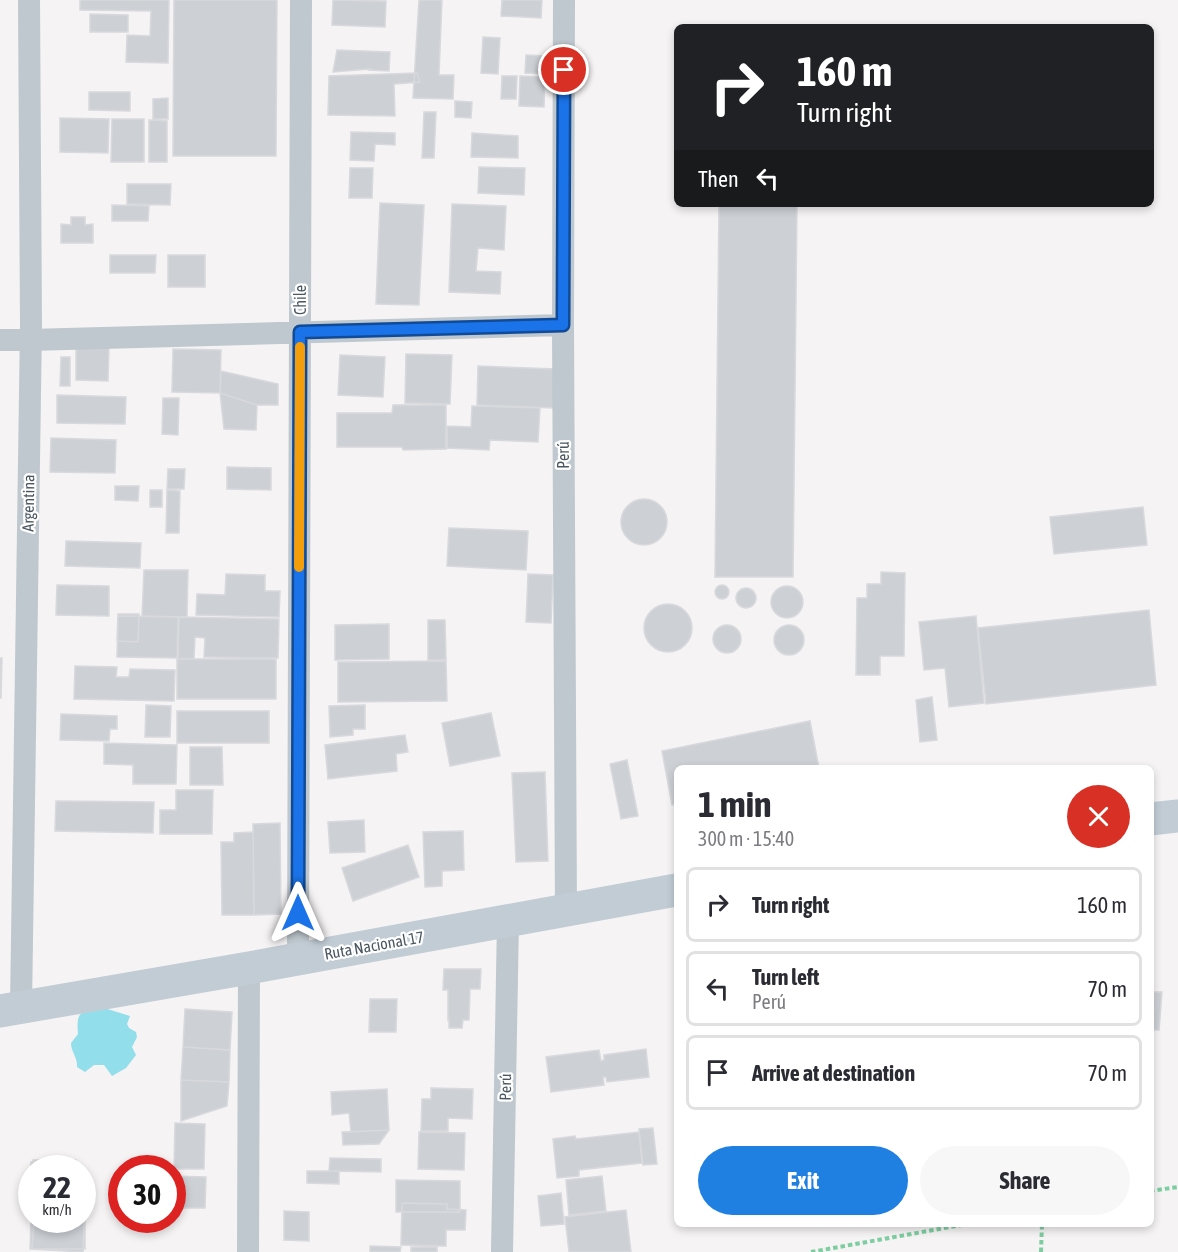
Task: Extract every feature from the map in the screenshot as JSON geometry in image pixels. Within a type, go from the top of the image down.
[{"type":"street","name":"Argentina","points":[[11,1009],[30,340],[29,0]]},
{"type":"street","name":"Chile","points":[[298,959],[301,0]]},
{"type":"street","name":"Perú","points":[[564,0],[566,910]]},
{"type":"street","points":[[0,339],[563,325]]},
{"type":"street","points":[[1154,819],[1178,816]]},
{"type":"street","name":"Ruta Nacional 17","points":[[11,1009],[674,890]]},
{"type":"street","name":"Perú","points":[[502,1252],[508,921]]},
{"type":"street","points":[[248,1252],[249,968]]},
{"type":"path","points":[[1154,1190],[1178,1187]]},
{"type":"path","points":[[811,1252],[950,1227]]},
{"type":"path","points":[[1041,1252],[1042,1227]]},
{"type":"water","points":[[101,1007],[130,1016],[127,1024],[136,1032],[137,1037],[132,1047],[136,1055],[126,1068],[112,1076],[104,1065],[94,1065],[85,1072],[77,1067],[71,1046],[78,1034],[78,1021],[81,1014]]},
{"type":"building","points":[[80,0],[169,0],[168,63],[126,62],[127,35],[150,36],[151,11],[80,10]]},
{"type":"building","points":[[174,0],[277,0],[276,156],[173,156]]},
{"type":"building","points":[[333,0],[386,1],[385,27],[332,25]]},
{"type":"building","points":[[419,0],[442,0],[439,75],[454,75],[453,99],[413,98]]},
{"type":"building","points":[[502,0],[542,0],[541,18],[501,16]]},
{"type":"building","points":[[90,14],[128,15],[128,32],[90,32]]},
{"type":"building","points":[[483,37],[500,38],[498,74],[481,73]]},
{"type":"building","points":[[337,50],[390,52],[389,71],[370,69],[333,72]]},
{"type":"building","points":[[526,55],[546,56],[545,74],[525,73]]},
{"type":"building","points":[[417,73],[420,82],[394,84],[395,116],[328,115],[329,76]]},
{"type":"building","points":[[502,76],[517,76],[516,99],[501,99]]},
{"type":"building","points":[[520,76],[545,77],[544,107],[519,106]]},
{"type":"building","points":[[89,92],[130,92],[130,111],[89,110]]},
{"type":"building","points":[[168,98],[168,119],[153,119],[153,99]]},
{"type":"building","points":[[455,101],[472,102],[471,118],[455,117]]},
{"type":"building","points":[[424,112],[436,112],[434,158],[422,158]]},
{"type":"building","points":[[60,118],[109,119],[108,153],[60,152]]},
{"type":"building","points":[[112,119],[144,119],[144,162],[111,162]]},
{"type":"building","points":[[149,120],[167,121],[167,162],[149,162]]},
{"type":"building","points":[[351,132],[395,133],[395,145],[375,144],[374,161],[350,160]]},
{"type":"building","points":[[472,133],[518,136],[518,158],[471,157]]},
{"type":"building","points":[[479,167],[525,168],[524,195],[478,193]]},
{"type":"building","points":[[350,168],[373,168],[372,198],[349,198]]},
{"type":"building","points":[[127,184],[171,184],[170,205],[127,204]]},
{"type":"building","points":[[380,203],[424,205],[419,305],[376,304]]},
{"type":"building","points":[[452,204],[506,206],[504,250],[478,248],[476,271],[501,272],[500,294],[449,292]]},
{"type":"building","points":[[112,205],[149,206],[148,221],[112,221]]},
{"type":"building","points":[[719,207],[797,207],[793,577],[715,577]]},
{"type":"building","points":[[71,217],[85,217],[85,225],[93,224],[93,243],[61,243],[61,224],[71,225]]},
{"type":"building","points":[[110,255],[156,255],[155,273],[110,273]]},
{"type":"building","points":[[168,255],[205,255],[205,287],[168,287]]},
{"type":"building","points":[[76,347],[109,348],[108,381],[76,380]]},
{"type":"building","points":[[173,349],[221,350],[220,393],[172,392]]},
{"type":"building","points":[[406,354],[452,355],[450,404],[405,403]]},
{"type":"building","points":[[340,355],[385,357],[383,397],[338,395]]},
{"type":"building","points":[[61,357],[70,357],[70,386],[60,386]]},
{"type":"building","points":[[478,366],[556,369],[554,408],[477,405]]},
{"type":"building","points":[[221,371],[278,384],[278,405],[257,405],[220,393]]},
{"type":"building","points":[[220,393],[257,405],[256,430],[224,429]]},
{"type":"building","points":[[57,395],[126,397],[125,424],[57,423]]},
{"type":"building","points":[[163,398],[179,398],[178,435],[162,434]]},
{"type":"building","points":[[393,405],[446,405],[446,449],[337,447],[337,413],[392,413]]},
{"type":"building","points":[[472,406],[540,408],[538,442],[490,440],[489,450],[447,448],[447,426],[471,427]]},
{"type":"building","points":[[51,438],[116,440],[115,473],[50,472]]},
{"type":"building","points":[[227,467],[271,468],[271,490],[227,489]]},
{"type":"building","points":[[168,469],[185,469],[184,489],[167,489]]},
{"type":"building","points":[[115,486],[139,486],[138,501],[115,500]]},
{"type":"building","points":[[150,490],[162,490],[162,507],[150,507]]},
{"type":"building","points":[[167,490],[180,491],[179,533],[166,533]]},
{"type":"building","points":[[644,499],[660,506],[667,522],[660,538],[644,545],[628,538],[621,522],[628,506]]},
{"type":"building","points":[[1143,507],[1147,545],[1054,554],[1050,517]]},
{"type":"building","points":[[449,528],[528,531],[526,570],[447,566]]},
{"type":"building","points":[[66,541],[141,543],[140,568],[65,566]]},
{"type":"building","points":[[144,570],[188,570],[187,617],[142,616]]},
{"type":"building","points":[[881,572],[905,573],[904,656],[880,656],[880,675],[856,675],[857,598],[867,598],[867,584],[881,584]]},
{"type":"building","points":[[226,574],[265,575],[265,591],[280,591],[279,617],[196,615],[197,594],[225,595]]},
{"type":"building","points":[[528,574],[553,575],[551,623],[526,622]]},
{"type":"building","points":[[57,585],[109,586],[109,616],[56,615]]},
{"type":"building","points":[[719,585],[725,585],[729,592],[725,599],[719,599],[715,595],[715,589]]},
{"type":"building","points":[[787,586],[799,590],[803,602],[799,614],[787,618],[775,614],[771,602],[775,590]]},
{"type":"building","points":[[742,588],[750,588],[756,594],[756,602],[750,608],[742,608],[736,602],[736,594]]},
{"type":"building","points":[[668,604],[685,611],[692,628],[685,645],[668,652],[651,645],[644,628],[651,611]]},
{"type":"building","points":[[1149,610],[1156,685],[986,704],[978,628]]},
{"type":"building","points":[[118,614],[139,614],[138,642],[117,641]]},
{"type":"building","points":[[118,616],[178,617],[177,658],[117,657]]},
{"type":"building","points":[[976,616],[984,703],[949,707],[945,668],[924,670],[919,622]]},
{"type":"building","points":[[179,617],[279,619],[278,658],[204,657],[205,638],[195,637],[194,659],[178,659]]},
{"type":"building","points":[[428,620],[445,620],[446,660],[428,660]]},
{"type":"building","points":[[389,624],[389,659],[335,660],[335,625]]},
{"type":"building","points":[[727,625],[737,629],[741,639],[737,649],[727,653],[717,649],[713,639],[717,629]]},
{"type":"building","points":[[789,625],[800,629],[804,640],[800,651],[789,655],[778,651],[774,640],[778,629]]},
{"type":"building","points":[[0,658],[2,658],[1,698],[0,698]]},
{"type":"building","points":[[177,659],[276,659],[276,699],[177,699]]},
{"type":"building","points":[[446,661],[447,701],[338,702],[338,662]]},
{"type":"building","points":[[75,666],[117,667],[116,677],[129,677],[130,669],[175,670],[174,701],[74,699]]},
{"type":"building","points":[[932,697],[937,740],[920,742],[916,700]]},
{"type":"building","points":[[146,705],[171,706],[170,737],[145,737]]},
{"type":"building","points":[[365,705],[365,729],[353,729],[353,735],[330,737],[329,706]]},
{"type":"building","points":[[177,711],[269,711],[269,743],[177,743]]},
{"type":"building","points":[[491,713],[500,756],[450,766],[442,723]]},
{"type":"building","points":[[61,714],[117,716],[117,729],[110,729],[109,741],[60,740]]},
{"type":"building","points":[[810,721],[818,765],[674,765],[674,804],[672,805],[662,751]]},
{"type":"building","points":[[405,735],[408,752],[396,754],[397,771],[328,779],[325,745]]},
{"type":"building","points":[[104,743],[177,745],[176,784],[133,784],[133,765],[104,764]]},
{"type":"building","points":[[190,747],[222,747],[223,785],[190,785]]},
{"type":"building","points":[[627,760],[638,816],[621,819],[610,764]]},
{"type":"building","points":[[545,772],[548,861],[516,862],[512,773]]},
{"type":"building","points":[[176,790],[213,790],[212,834],[160,834],[160,810],[176,810]]},
{"type":"building","points":[[56,801],[154,802],[153,833],[55,831]]},
{"type":"building","points":[[364,820],[365,852],[330,853],[328,822]]},
{"type":"building","points":[[280,823],[281,914],[254,915],[253,824]]},
{"type":"building","points":[[463,831],[464,870],[442,871],[442,886],[425,887],[423,832]]},
{"type":"building","points":[[253,832],[254,915],[222,915],[221,842],[234,842],[234,833]]},
{"type":"building","points":[[408,845],[419,877],[353,901],[342,868]]},
{"type":"building","points":[[444,969],[481,969],[480,989],[470,989],[469,1020],[463,1020],[462,1028],[449,1028],[448,990],[443,990]]},
{"type":"building","points":[[1154,992],[1162,992],[1159,1030],[1154,1030]]},
{"type":"building","points":[[370,999],[397,999],[396,1032],[369,1032]]},
{"type":"building","points":[[185,1009],[232,1012],[230,1050],[183,1047]]},
{"type":"building","points":[[183,1047],[230,1050],[229,1082],[181,1080]]},
{"type":"building","points":[[646,1049],[649,1077],[607,1082],[606,1077],[603,1077],[604,1085],[551,1092],[546,1057],[599,1050],[601,1061],[604,1060],[604,1055]]},
{"type":"building","points":[[181,1080],[229,1082],[227,1106],[181,1121]]},
{"type":"building","points":[[431,1088],[473,1089],[472,1119],[448,1118],[448,1131],[421,1131],[422,1099],[431,1099]]},
{"type":"building","points":[[387,1089],[389,1130],[351,1132],[349,1113],[332,1115],[331,1092]]},
{"type":"building","points":[[175,1123],[205,1124],[204,1169],[186,1169],[186,1155],[174,1155]]},
{"type":"building","points":[[653,1128],[657,1164],[643,1165],[639,1129]]},
{"type":"building","points":[[389,1130],[379,1144],[343,1145],[342,1132]]},
{"type":"building","points":[[419,1132],[465,1133],[464,1170],[418,1169]]},
{"type":"building","points":[[639,1132],[642,1163],[579,1170],[579,1176],[557,1178],[553,1139],[575,1136],[576,1139]]},
{"type":"building","points":[[330,1158],[381,1159],[381,1172],[329,1171]]},
{"type":"building","points":[[307,1171],[339,1171],[339,1184],[307,1183]]},
{"type":"building","points":[[186,1176],[206,1177],[205,1208],[186,1208]]},
{"type":"building","points":[[602,1176],[606,1211],[569,1215],[566,1180]]},
{"type":"building","points":[[396,1180],[460,1181],[460,1212],[396,1212]]},
{"type":"building","points":[[561,1193],[564,1224],[541,1226],[538,1196]]},
{"type":"building","points":[[402,1203],[447,1204],[447,1209],[466,1210],[465,1230],[446,1230],[446,1246],[401,1245]]},
{"type":"building","points":[[626,1210],[631,1252],[569,1252],[565,1217]]},
{"type":"building","points":[[284,1211],[309,1212],[309,1241],[284,1240]]},
{"type":"building","points":[[31,1233],[85,1233],[85,1249],[30,1249]]},
{"type":"building","points":[[33,1233],[84,1233],[83,1252],[32,1249]]},
{"type":"building","points":[[370,1246],[401,1247],[400,1252],[370,1252]]},
{"type":"building","points":[[411,1247],[437,1247],[437,1252],[411,1252]]},
{"type":"slow traffic","points":[[299,567],[300,347]]},
{"type":"route","points":[[298,913],[300,332],[563,325],[564,70]]}]
